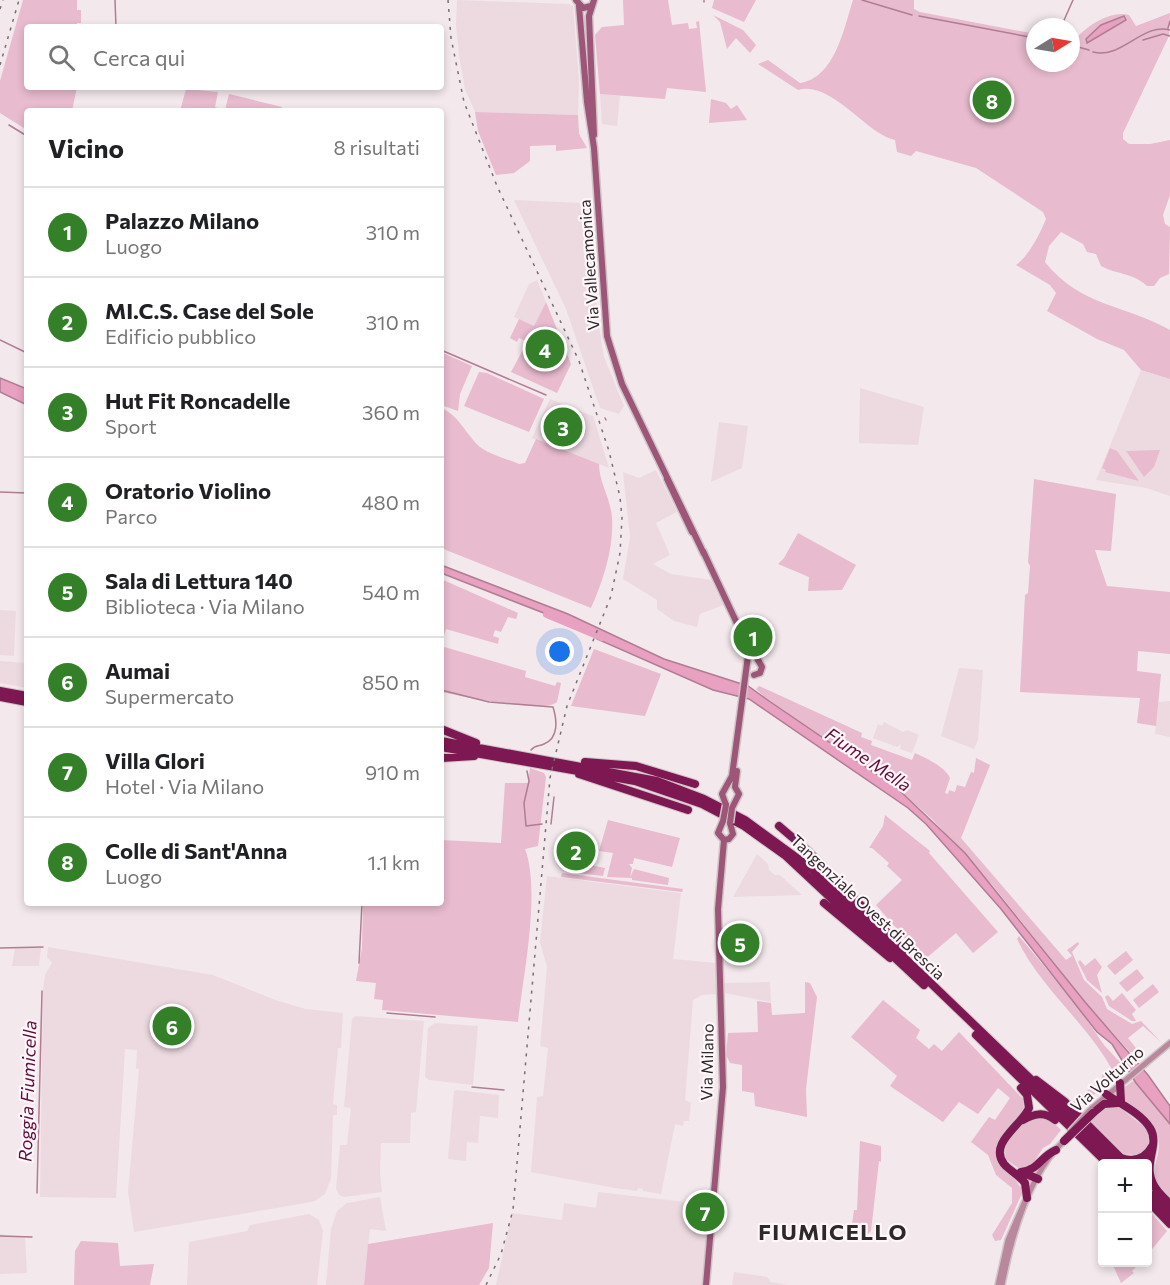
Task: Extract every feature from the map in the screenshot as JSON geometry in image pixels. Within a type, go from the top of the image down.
[{"type":"highway","points":[[0,691],[24,695]]},
{"type":"highway","points":[[0,697],[24,701]]},
{"type":"highway","points":[[444,730],[467,740],[496,746],[507,755]]},
{"type":"highway","name":"Tangenziale Ovest di Brescia","points":[[444,742],[656,787],[702,804],[765,839],[909,967],[1114,1159]]},
{"type":"highway","name":"Tangenziale Ovest di Brescia","points":[[444,747],[556,761],[657,781],[704,799],[745,820],[812,869],[1103,1159]]},
{"type":"highway","points":[[444,758],[507,755]]},
{"type":"highway","points":[[556,761],[636,766],[695,784]]},
{"type":"highway","points":[[569,770],[612,787],[688,810]]},
{"type":"highway","points":[[779,826],[807,850],[886,931],[909,967]]},
{"type":"highway","points":[[824,903],[883,953],[909,967]]},
{"type":"highway","points":[[982,1041],[1027,1095],[1029,1108],[1001,1146],[1003,1162],[1036,1181]]},
{"type":"highway","points":[[1018,1068],[1065,1102],[1121,1158],[1128,1161],[1140,1159],[1153,1145]]},
{"type":"highway","points":[[1120,1083],[1122,1104]]},
{"type":"highway","points":[[1108,1093],[1151,1129],[1153,1145],[1150,1177],[1170,1204]]},
{"type":"highway","points":[[1064,1142],[1092,1111],[1104,1104],[1122,1104]]},
{"type":"highway","points":[[1021,1121],[1034,1115],[1048,1115],[1098,1160]]},
{"type":"highway","points":[[1018,1172],[1036,1168],[1046,1154],[1056,1150]]},
{"type":"highway","points":[[1018,1172],[1025,1183],[1027,1198]]},
{"type":"highway","points":[[1152,1196],[1170,1214]]},
{"type":"highway","points":[[1152,1205],[1170,1224]]},
{"type":"main road","points":[[578,3],[585,8],[592,3]]},
{"type":"main road","name":"Via Vallecamonica","points":[[578,3],[587,102],[594,148]]},
{"type":"main road","name":"Via Vallecamonica","points":[[592,3],[589,18],[594,148],[607,336],[618,374],[741,632],[758,661]]},
{"type":"main road","name":"Via Vallecamonica","points":[[741,632],[748,667]]},
{"type":"main road","points":[[758,661],[762,669],[754,675],[748,667],[758,661]]},
{"type":"main road","name":"Via Milano","points":[[729,804],[722,794],[732,776],[748,667]]},
{"type":"main road","name":"Via Milano","points":[[745,686],[754,675]]},
{"type":"main road","name":"Via Milano","points":[[706,1285],[723,1080],[718,909],[724,840],[718,832],[726,824],[729,804],[739,794],[735,787],[739,732]]},
{"type":"main road","points":[[727,787],[735,787]]},
{"type":"main road","name":"Via Milano","points":[[724,840],[729,839],[733,834],[726,824]]},
{"type":"street","name":"Via Volturno","points":[[1092,1111],[1108,1093],[1170,1043]]},
{"type":"street","points":[[1000,1285],[1008,1240],[1021,1206],[1056,1150],[1064,1142]]},
{"type":"shaded area","points":[[23,0],[77,0],[77,10],[81,10],[81,23],[24,24],[24,90],[76,90],[73,108],[24,108],[24,128],[0,113],[0,81]]},
{"type":"shaded area","points":[[457,0],[573,6],[579,80],[578,115],[475,112],[465,89],[459,55],[456,25]]},
{"type":"shaded area","points":[[623,0],[668,0],[672,25],[688,23],[689,29],[697,28],[696,22],[699,21],[706,92],[667,88],[665,99],[600,94],[595,35],[602,27],[624,25]]},
{"type":"shaded area","points":[[714,0],[756,0],[744,22],[712,8]]},
{"type":"shaded area","points":[[853,0],[914,0],[914,9],[920,12],[1026,32],[1026,72],[1080,72],[1080,35],[1091,25],[1106,17],[1122,14],[1129,15],[1136,26],[1170,13],[1169,36],[1123,133],[1123,139],[1129,144],[1150,144],[1170,140],[1170,195],[1163,215],[1165,224],[1170,227],[1169,274],[1160,278],[1154,286],[1147,286],[1136,278],[1101,266],[1096,254],[1087,252],[1083,244],[1061,232],[1049,246],[1045,262],[1073,288],[1170,330],[1170,379],[1141,370],[1124,350],[1097,339],[1047,311],[1056,293],[1050,285],[1016,265],[1029,251],[1040,231],[1046,219],[1043,212],[976,168],[916,151],[911,156],[897,152],[895,140],[872,128],[836,100],[810,89],[798,90],[758,64],[768,60],[800,83],[822,72],[830,62],[842,37]]},
{"type":"shaded area","points":[[713,15],[743,30],[756,45],[750,53],[736,38],[727,49],[720,22]]},
{"type":"shaded area","points":[[1124,16],[1126,20],[1087,43],[1086,39],[1101,25]]},
{"type":"shaded area","points":[[186,90],[218,92],[215,107],[218,108],[181,108]]},
{"type":"shaded area","points":[[229,94],[282,108],[226,108]]},
{"type":"shaded area","points":[[600,94],[620,95],[617,126],[602,124]]},
{"type":"shaded area","points":[[711,99],[726,103],[731,109],[737,105],[747,120],[709,123]]},
{"type":"shaded area","points":[[475,112],[578,115],[579,134],[587,148],[556,151],[556,145],[530,146],[530,161],[514,173],[496,175],[478,131]]},
{"type":"shaded area","points":[[514,200],[581,203],[587,206],[598,321],[604,357],[624,406],[619,414],[600,408],[566,309]]},
{"type":"shaded area","points":[[537,280],[546,302],[534,326],[514,317],[529,284]]},
{"type":"shaded area","points":[[546,302],[571,364],[557,393],[511,372],[527,342],[519,338],[517,342],[510,338],[519,319],[534,326]]},
{"type":"shaded area","points":[[444,353],[472,366],[460,394],[458,411],[444,406]]},
{"type":"shaded area","points":[[1141,370],[1170,379],[1170,496],[1146,488],[1096,480]]},
{"type":"shaded area","points":[[479,372],[487,373],[544,399],[529,432],[464,406]]},
{"type":"shaded area","points":[[0,378],[24,388],[24,404],[0,392]]},
{"type":"shaded area","points":[[860,388],[924,407],[918,445],[859,443]]},
{"type":"shaded area","points":[[550,399],[593,416],[609,468],[532,438]]},
{"type":"shaded area","points":[[444,410],[457,420],[480,447],[519,464],[525,463],[536,439],[599,464],[610,504],[612,529],[607,564],[591,608],[444,549]]},
{"type":"shaded area","points":[[719,422],[748,426],[742,468],[711,482]]},
{"type":"shaded area","points":[[1110,448],[1117,451],[1139,481],[1105,472],[1106,470],[1102,468]]},
{"type":"shaded area","points":[[1160,450],[1154,467],[1144,477],[1126,451]]},
{"type":"shaded area","points":[[656,470],[677,512],[656,523],[670,555],[653,564],[671,574],[711,580],[723,605],[700,614],[697,627],[674,621],[657,609],[657,600],[623,579],[630,537],[623,472],[639,478]]},
{"type":"shaded area","points":[[1034,479],[1116,494],[1111,551],[1095,550],[1107,586],[1170,592],[1170,654],[1138,651],[1137,671],[1161,674],[1156,726],[1137,723],[1140,698],[1020,692]]},
{"type":"shaded area","points":[[798,533],[856,565],[842,590],[808,591],[809,577],[778,564]]},
{"type":"shaded area","points":[[444,566],[568,614],[664,659],[748,686],[898,789],[965,853],[1085,1002],[1148,1075],[1170,1106],[1170,1124],[1136,1083],[1112,1044],[1097,1032],[1001,909],[926,824],[908,808],[749,699],[713,690],[597,639],[590,631],[444,574]]},
{"type":"shaded area","points":[[444,580],[518,613],[516,619],[508,617],[501,632],[495,630],[493,636],[499,638],[498,644],[446,629],[444,635]]},
{"type":"shaded area","points":[[0,610],[16,611],[14,656],[0,655]]},
{"type":"shaded area","points":[[444,647],[526,671],[525,677],[555,686],[557,682],[561,683],[557,702],[549,705],[520,705],[444,693]]},
{"type":"shaded area","points":[[594,649],[661,674],[645,716],[571,706]]},
{"type":"shaded area","points":[[0,661],[24,663],[24,687],[0,683]]},
{"type":"shaded area","points":[[959,668],[983,670],[978,740],[974,749],[941,736]]},
{"type":"shaded area","points":[[759,686],[862,733],[861,737],[872,741],[871,745],[912,760],[915,753],[930,761],[944,770],[950,778],[945,793],[948,794],[949,790],[955,792],[957,785],[965,787],[971,772],[974,773],[976,758],[990,765],[961,838],[1066,960],[1072,956],[1067,950],[1078,942],[1079,944],[1072,952],[1084,980],[1102,997],[1107,1009],[1132,1024],[1141,1021],[1161,1042],[1143,1026],[1128,1038],[1139,1052],[1130,1052],[1085,1002],[994,887],[932,819],[898,789],[769,701],[756,689]]},
{"type":"shaded area","points":[[1170,701],[1170,737],[1155,734],[1158,702]]},
{"type":"shaded area","points":[[884,722],[903,732],[907,730],[919,735],[912,753],[900,749],[901,744],[897,747],[873,738],[878,724],[882,726]]},
{"type":"shaded area","points":[[530,768],[544,773],[546,777],[538,846],[525,849],[531,887],[531,910],[518,1022],[382,1010],[383,1000],[374,999],[376,983],[356,981],[362,948],[363,906],[444,906],[444,840],[501,843],[505,783],[528,783]]},
{"type":"shaded area","points":[[885,815],[930,851],[929,853],[998,932],[973,953],[956,933],[924,960],[876,905],[902,880],[887,866],[889,863],[869,848],[883,826]]},
{"type":"shaded area","points":[[608,820],[680,838],[672,867],[634,858],[633,864],[629,864],[632,868],[630,877],[634,869],[669,878],[668,885],[632,880],[632,878],[607,877],[613,853],[599,851]]},
{"type":"shaded area","points":[[757,854],[768,864],[769,870],[775,875],[780,875],[802,895],[733,897]]},
{"type":"shaded area","points":[[580,863],[605,868],[603,876],[578,873]]},
{"type":"shaded area","points":[[562,873],[683,889],[682,892],[561,877]]},
{"type":"shaded area","points":[[547,876],[681,893],[673,959],[717,963],[718,994],[702,995],[693,1000],[685,1100],[691,1103],[689,1121],[684,1121],[683,1126],[675,1124],[661,1194],[638,1188],[637,1191],[615,1188],[531,1172],[537,1097],[543,1096],[548,1048],[540,1046],[547,967],[540,942]]},
{"type":"shaded area","points":[[1019,936],[1078,1007],[1104,1045],[1126,1069],[1116,1077],[1093,1041],[1039,975],[1017,939]]},
{"type":"shaded area","points":[[48,947],[213,975],[278,1001],[306,1009],[343,1013],[341,1048],[338,1048],[333,1104],[337,1105],[337,1115],[333,1115],[331,1178],[325,1194],[315,1201],[134,1232],[128,1192],[139,1069],[136,1069],[137,1050],[125,1049],[116,1198],[40,1197],[43,990],[45,975],[52,963],[47,957]]},
{"type":"shaded area","points":[[15,948],[41,948],[39,966],[12,966]]},
{"type":"shaded area","points":[[1126,951],[1133,960],[1115,975],[1107,966]]},
{"type":"shaded area","points":[[1095,958],[1102,967],[1097,975],[1102,993],[1087,980],[1078,962],[1080,960],[1085,966]]},
{"type":"shaded area","points":[[1137,969],[1144,978],[1127,992],[1119,983]]},
{"type":"shaded area","points":[[770,982],[771,1002],[725,993],[724,983]]},
{"type":"shaded area","points":[[805,982],[810,983],[817,997],[806,1089],[807,1117],[755,1106],[754,1093],[742,1091],[742,1065],[730,1063],[726,1055],[728,1033],[758,1032],[757,1001],[771,1003],[772,1015],[805,1013]]},
{"type":"shaded area","points":[[1153,984],[1159,992],[1139,1008],[1133,1000]]},
{"type":"shaded area","points":[[1122,993],[1136,1010],[1132,1014],[1136,1021],[1132,1021],[1109,1006],[1105,997],[1108,995],[1113,1001]]},
{"type":"shaded area","points":[[883,1000],[920,1030],[916,1038],[929,1049],[934,1044],[942,1051],[959,1032],[1023,1099],[1024,1109],[1003,1133],[995,1151],[1023,1191],[1001,1240],[995,1241],[992,1235],[1012,1203],[1012,1188],[996,1175],[988,1155],[971,1142],[989,1117],[995,1120],[1010,1098],[998,1088],[978,1114],[959,1102],[943,1122],[890,1086],[897,1076],[851,1037]]},
{"type":"shaded area","points":[[355,1016],[424,1021],[416,1112],[411,1113],[410,1143],[381,1143],[382,1192],[344,1197],[339,1195],[336,1189],[340,1145],[347,1145],[351,1108],[344,1107],[352,1019]]},
{"type":"shaded area","points":[[435,1023],[478,1026],[473,1085],[429,1080],[425,1077],[428,1028]]},
{"type":"shaded area","points":[[1104,1070],[1108,1070],[1114,1079],[1078,1107],[1073,1102],[1101,1080]]},
{"type":"shaded area","points":[[1134,1080],[1170,1124],[1170,1200],[1156,1181],[1155,1165],[1159,1142],[1155,1127],[1123,1100],[1121,1090]]},
{"type":"shaded area","points":[[454,1091],[499,1095],[498,1118],[480,1116],[478,1143],[467,1142],[466,1161],[448,1159]]},
{"type":"shaded area","points":[[1116,1105],[1147,1129],[1149,1145],[1138,1155],[1122,1154],[1088,1122],[1105,1107]]},
{"type":"shaded area","points":[[1031,1117],[1049,1118],[1061,1130],[1050,1144],[1043,1148],[1031,1166],[1018,1168],[1006,1159],[1006,1146],[1016,1130]]},
{"type":"shaded area","points":[[860,1141],[881,1146],[881,1162],[879,1161],[871,1231],[866,1236],[852,1224],[854,1210],[857,1210]]},
{"type":"shaded area","points":[[598,1192],[712,1205],[704,1285],[496,1285],[512,1213],[562,1220],[564,1203],[596,1208]]},
{"type":"shaded area","points":[[380,1197],[386,1231],[370,1229],[364,1285],[326,1285],[331,1229],[337,1211],[347,1203]]},
{"type":"shaded area","points":[[309,1214],[319,1220],[323,1231],[317,1285],[187,1285],[189,1242],[247,1231],[250,1225]]},
{"type":"shaded area","points":[[1152,1214],[1167,1231],[1152,1249]]},
{"type":"shaded area","points":[[493,1223],[489,1268],[479,1285],[364,1285],[368,1244]]},
{"type":"shaded area","points":[[0,1234],[25,1238],[27,1273],[0,1274]]},
{"type":"shaded area","points":[[81,1241],[118,1243],[120,1266],[154,1264],[150,1285],[74,1285],[75,1251]]},
{"type":"shaded area","points":[[1114,1267],[1136,1267],[1132,1271],[1134,1273],[1121,1283]]},
{"type":"shaded area","points":[[734,1272],[767,1277],[771,1282],[788,1285],[732,1285]]},
{"type":"waterway","points":[[115,0],[116,24]]},
{"type":"waterway","points":[[862,0],[912,15]]},
{"type":"waterway","points":[[1065,18],[1073,0]]},
{"type":"waterway","points":[[919,16],[1026,36]]},
{"type":"waterway","points":[[1168,28],[1170,21]]},
{"type":"waterway","points":[[1093,52],[1113,51],[1151,31],[1170,30]]},
{"type":"waterway","points":[[1143,40],[1163,34],[1170,36]]},
{"type":"waterway","points":[[1080,48],[1089,50]]},
{"type":"waterway","points":[[9,125],[24,134]]},
{"type":"waterway","points":[[0,340],[24,352]]},
{"type":"waterway","points":[[444,351],[546,395]]},
{"type":"waterway","name":"Roggia Fiumicella","points":[[0,492],[24,493]]},
{"type":"waterway","name":"Fiume Mella","points":[[547,614],[602,637]]},
{"type":"waterway","name":"Roggia Fiumicella","points":[[444,691],[489,702],[553,707],[556,728],[552,738],[531,750]]},
{"type":"waterway","name":"Roggia Fiumicella","points":[[527,771],[529,781],[524,803],[526,826],[542,824]]},
{"type":"waterway","name":"Roggia Fiumicella","points":[[551,824],[554,797]]},
{"type":"waterway","name":"Roggia Fiumicella","points":[[359,963],[362,906]]},
{"type":"waterway","name":"Roggia Fiumicella","points":[[0,948],[43,947]]},
{"type":"waterway","name":"Roggia Fiumicella","points":[[37,1193],[42,991]]},
{"type":"waterway","name":"Roggia Fiumicella","points":[[387,1013],[435,1017]]},
{"type":"waterway","name":"Roggia Fiumicella","points":[[472,1087],[504,1090]]},
{"type":"waterway","name":"Roggia Fiumicella","points":[[0,1236],[32,1237]]},
{"type":"railway","points":[[0,9],[3,0]]},
{"type":"railway","points":[[0,65],[19,0]]},
{"type":"railway","points":[[448,0],[451,38],[464,102],[497,186],[579,361],[609,451],[620,497],[622,518],[620,553],[611,596],[567,706],[550,778],[513,1210],[501,1254],[486,1285]]},
{"type":"place","name":"Colle di Sant'Anna","points":[[992,100]]},
{"type":"place","name":"Oratorio Violino","points":[[545,349]]},
{"type":"place","name":"Hut Fit Roncadelle","points":[[563,427]]},
{"type":"place","name":"Palazzo Milano","points":[[753,637]]},
{"type":"place","name":"MI.C.S. Case del Sole","points":[[576,851]]},
{"type":"place","name":"Sala di Lettura 140","points":[[740,943]]},
{"type":"place","name":"Aumai","points":[[172,1026]]},
{"type":"place","name":"Villa Glori","points":[[705,1212]]},
{"type":"district","name":"FIUMICELLO","points":[[833,1232]]}]
